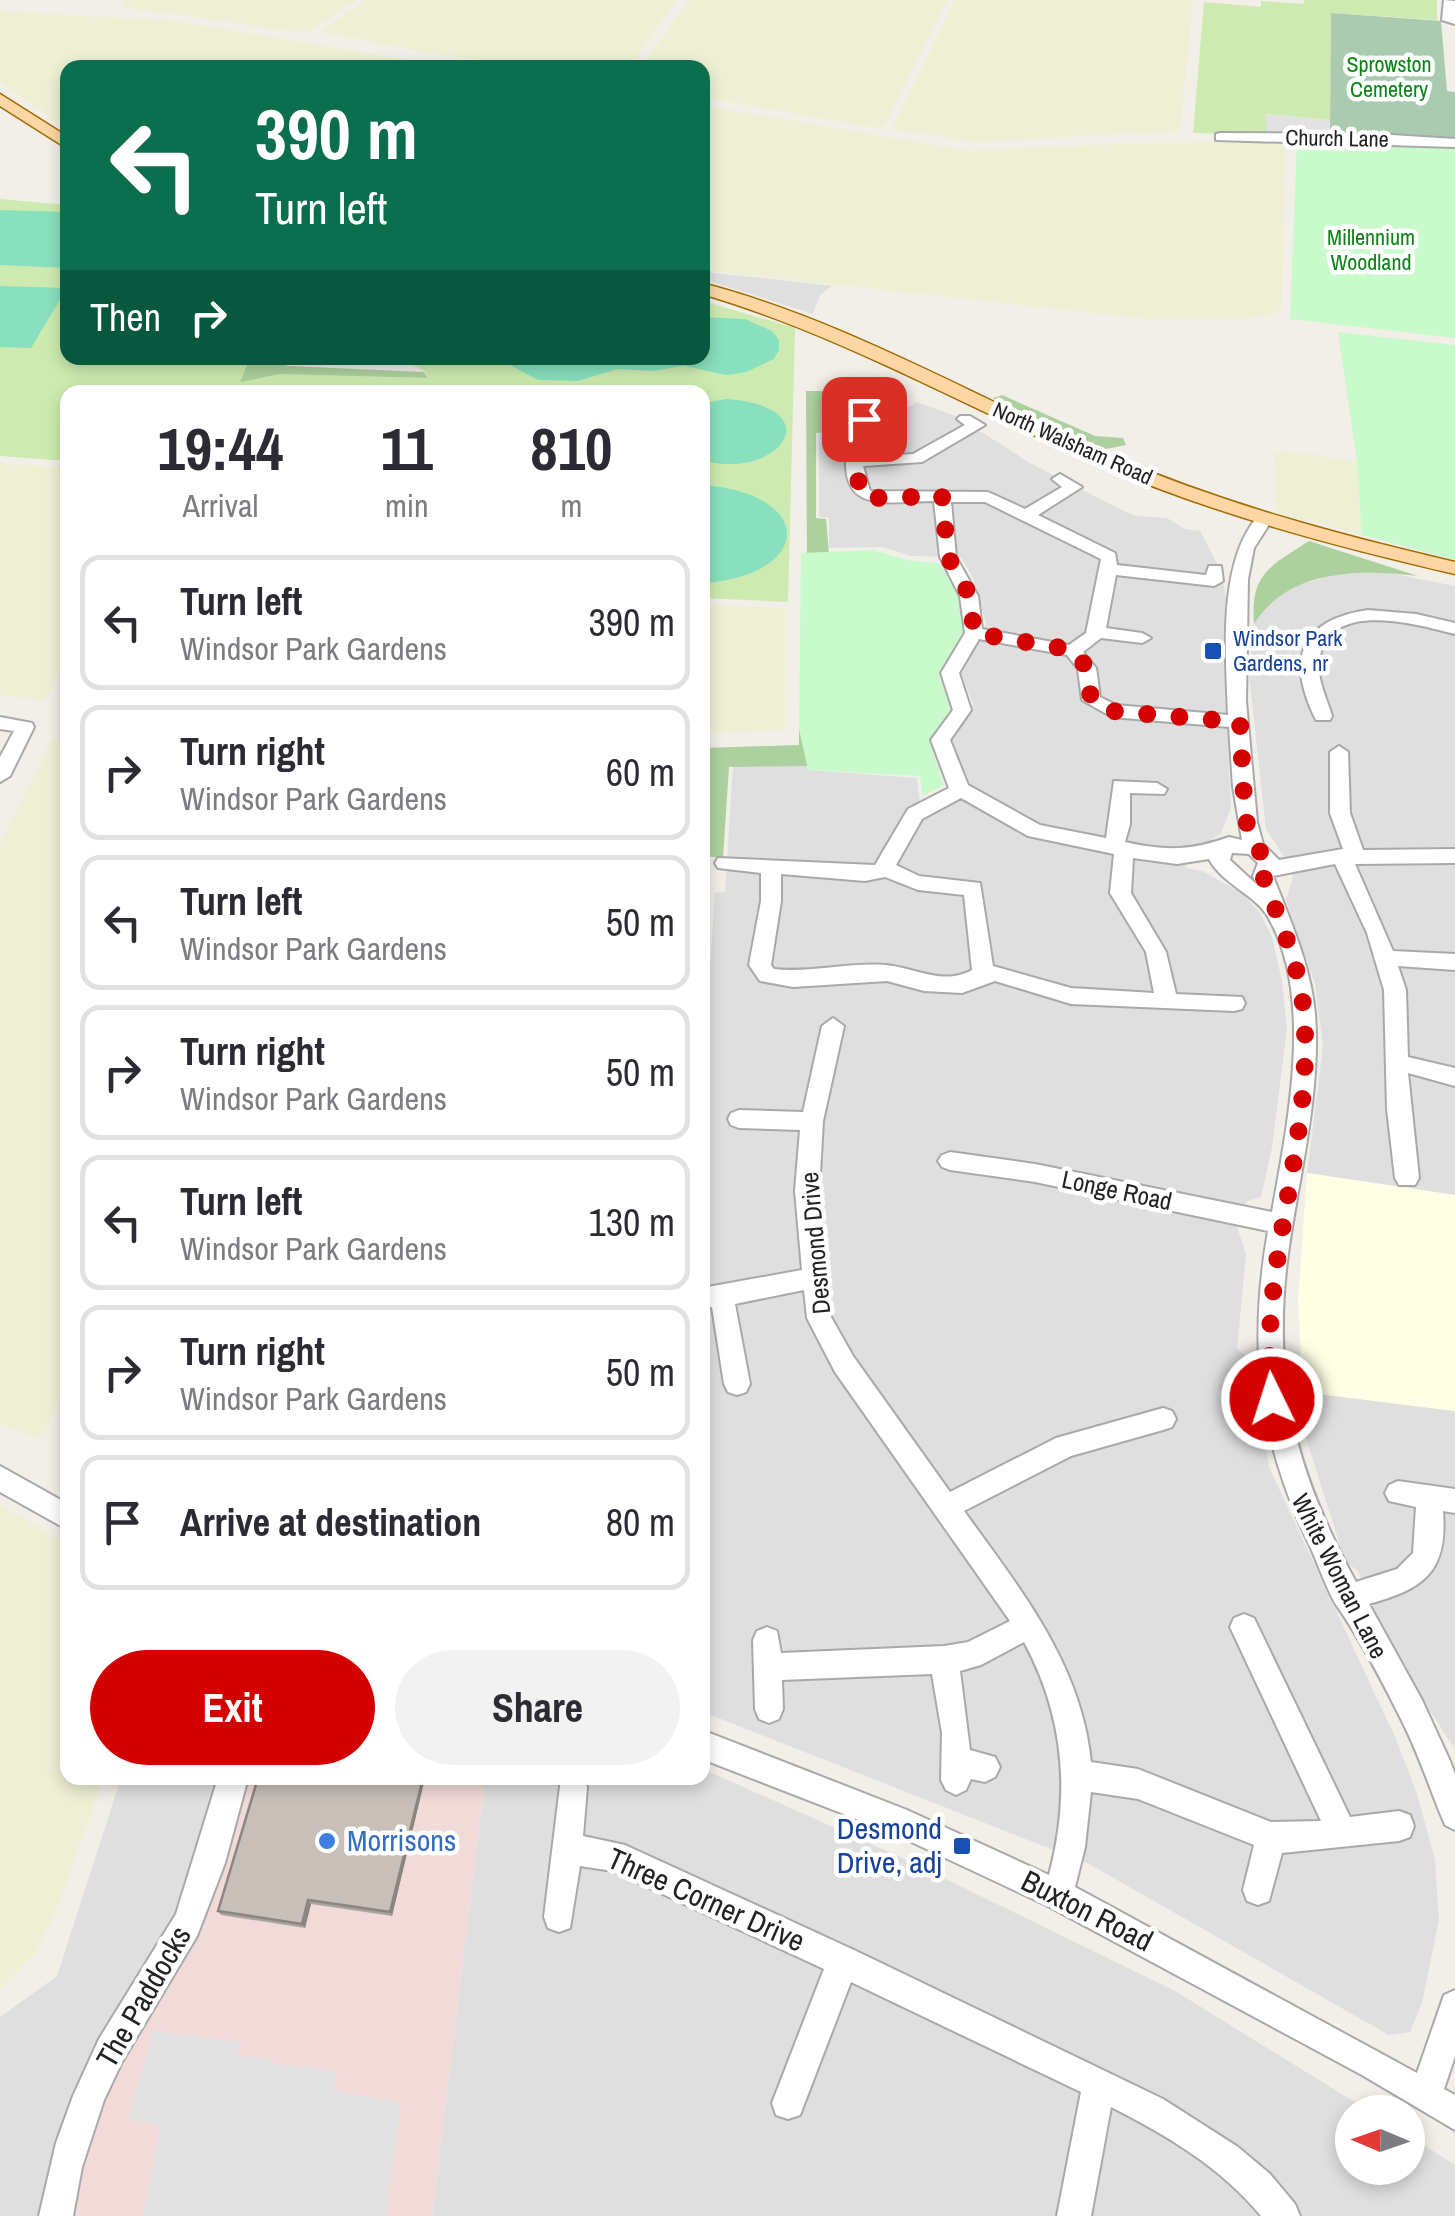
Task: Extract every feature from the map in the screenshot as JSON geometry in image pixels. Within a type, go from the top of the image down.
[{"type":"main road","points":[[0,98],[60,139]]},
{"type":"main road","name":"North Walsham Road","points":[[710,290],[774,309],[840,335],[1107,461],[1264,520],[1455,568]]},
{"type":"street","points":[[1449,1],[1450,24]]},
{"type":"street","name":"Church Lane","points":[[1220,138],[1376,138],[1455,144]]},
{"type":"street","points":[[868,425],[857,442],[858,488],[865,496],[988,497],[1108,557],[1110,569],[1096,632],[1073,650]]},
{"type":"street","points":[[857,462],[916,459],[978,425]]},
{"type":"street","points":[[1026,515],[1074,486]]},
{"type":"street","points":[[942,496],[948,557],[970,596],[974,633],[950,673],[962,710],[940,740],[954,783],[961,790],[1035,832],[1119,850],[1228,861],[1288,862],[1340,855],[1455,856]]},
{"type":"street","name":"White Woman Lane","points":[[1264,520],[1250,538],[1243,564],[1240,722],[1245,817],[1291,950],[1304,1012],[1304,1044],[1270,1320],[1272,1399],[1288,1470],[1302,1506],[1427,1742],[1455,1815]]},
{"type":"street","points":[[1110,569],[1214,581]]},
{"type":"street","points":[[1315,709],[1313,644],[1349,617],[1397,614],[1455,629]]},
{"type":"street","points":[[1096,632],[1142,638]]},
{"type":"street","points":[[974,633],[1073,650],[1087,668],[1091,700],[1098,709],[1240,722]]},
{"type":"street","points":[[0,724],[25,728],[0,776]]},
{"type":"street","points":[[1334,760],[1340,855],[1386,958],[1395,990],[1400,1063],[1398,1109],[1415,1153],[1408,1178]]},
{"type":"street","points":[[1157,789],[1112,785],[1120,824],[1117,883],[1134,920],[1155,949],[1166,1001]]},
{"type":"street","points":[[887,869],[915,814],[961,790]]},
{"type":"street","points":[[1228,861],[1245,817]]},
{"type":"street","points":[[1228,861],[1262,861]]},
{"type":"street","name":"White Woman Lane","points":[[1228,861],[1274,910]]},
{"type":"street","points":[[726,863],[865,874],[887,869],[909,881],[973,888],[983,974]]},
{"type":"street","points":[[772,868],[771,902],[760,965],[767,976],[793,979],[886,973],[924,983],[962,985],[983,974],[1012,974],[1040,988],[1072,996],[1234,1003]]},
{"type":"street","points":[[1386,958],[1455,962]]},
{"type":"street","name":"Desmond Drive","points":[[839,1032],[812,1122],[807,1191],[818,1318],[1029,1625],[1052,1665],[1068,1704],[1078,1776],[1070,1864],[1057,1894]]},
{"type":"street","points":[[1400,1063],[1455,1077]]},
{"type":"street","points":[[738,1119],[812,1122]]},
{"type":"street","name":"Longe Road","points":[[950,1161],[1034,1172],[1282,1224]]},
{"type":"street","points":[[737,1384],[712,1297],[778,1282],[814,1279]]},
{"type":"street","points":[[946,1507],[1065,1446],[1151,1430]]},
{"type":"street","points":[[0,1478],[60,1513]]},
{"type":"street","points":[[1347,1597],[1415,1575],[1428,1559],[1441,1499],[1398,1493]]},
{"type":"street","points":[[770,1709],[768,1654],[944,1660],[971,1655],[1029,1625]]},
{"type":"street","points":[[1244,1627],[1342,1833]]},
{"type":"street","points":[[944,1660],[966,1770]]},
{"type":"street","name":"Buxton Road","points":[[710,1747],[897,1820],[1057,1894],[1373,2064],[1455,2114]]},
{"type":"street","points":[[1078,1776],[1138,1784],[1271,1837],[1294,1839],[1399,1826]]},
{"type":"street","name":"The Paddocks","points":[[56,2216],[73,2139],[94,2084],[176,1946],[196,1904],[231,1785]]},
{"type":"street","points":[[559,1917],[572,1787]]},
{"type":"street","points":[[1258,1890],[1271,1837]]},
{"type":"street","name":"Three Corner Drive","points":[[567,1848],[614,1856],[843,1960],[1099,2084],[1232,2162],[1269,2195],[1282,2216]]},
{"type":"street","points":[[788,2103],[843,1960]]},
{"type":"street","points":[[1426,2096],[1455,2006]]},
{"type":"street","points":[[1074,2216],[1099,2084]]},
{"type":"shaded area","points":[[125,0],[356,0],[308,32],[297,32],[123,7]]},
{"type":"shaded area","points":[[366,0],[677,0],[634,60],[479,60],[320,31]]},
{"type":"shaded area","points":[[689,0],[948,0],[885,126],[875,128],[710,98],[710,60],[646,60]]},
{"type":"shaded area","points":[[955,0],[1193,0],[1180,131],[976,142],[891,129]]},
{"type":"shaded area","points":[[0,11],[177,21],[409,60],[60,60],[60,126],[0,82]]},
{"type":"shaded area","points":[[710,106],[970,151],[1135,143],[1285,144],[1282,308],[1277,313],[1243,319],[1149,319],[710,271]]},
{"type":"shaded area","points":[[1266,114],[1330,120],[1330,134],[1266,134]]},
{"type":"shaded area","points":[[710,273],[832,286],[820,295],[813,314],[710,281]]},
{"type":"shaded area","points":[[917,402],[958,417],[1030,463],[1136,516],[1167,518],[1185,529],[1200,531],[1221,571],[1226,598],[1223,651],[1231,808],[1221,833],[1205,845],[1184,849],[1186,868],[1202,871],[1242,893],[1260,913],[1272,937],[1287,1029],[1272,1148],[1261,1197],[1247,1201],[1236,1224],[1246,1254],[1237,1349],[1253,1361],[1269,1467],[1396,1739],[1417,1794],[1435,1860],[1439,1920],[1422,2003],[1410,2032],[1389,2035],[1089,1864],[710,1715],[710,968],[715,893],[725,892],[733,764],[806,764],[808,770],[917,778],[920,802],[968,778],[949,741],[973,704],[960,670],[986,624],[973,578],[961,557],[911,556],[883,547],[829,548],[829,518],[819,517],[819,430],[828,430],[829,403],[909,407]]},
{"type":"shaded area","points":[[1274,452],[1357,462],[1362,535],[1277,513]]},
{"type":"shaded area","points":[[0,463],[60,467],[60,674],[45,701],[0,695]]},
{"type":"shaded area","points":[[1379,571],[1455,586],[1455,1195],[1307,1173],[1323,1046],[1315,984],[1286,901],[1294,872],[1266,829],[1249,675],[1254,624],[1266,605],[1293,587],[1340,573]]},
{"type":"shaded area","points":[[710,604],[785,608],[785,730],[710,734]]},
{"type":"shaded area","points":[[53,738],[60,739],[60,1393],[42,1439],[0,1424],[0,844]]},
{"type":"shaded area","points":[[1307,1173],[1455,1195],[1455,1411],[1303,1392],[1298,1301]]},
{"type":"shaded area","points":[[1303,1392],[1455,1411],[1455,1749],[1392,1653],[1358,1571],[1345,1561],[1306,1438]]},
{"type":"shaded area","points":[[0,1505],[60,1539],[60,1785],[101,1785],[55,1914],[35,1953],[0,1989]]},
{"type":"shaded area","points":[[710,1772],[909,1861],[1175,1991],[1343,2095],[1335,2095],[1335,2185],[1425,2185],[1425,2146],[1455,2165],[1455,2216],[432,2216],[484,1785],[710,1785]]},
{"type":"shaded area","points":[[119,1785],[223,1785],[174,1928],[41,2216],[0,2216],[0,2017],[57,1976]]},
{"type":"shaded area","points":[[223,1785],[484,1785],[432,2216],[41,2216],[174,1928]]},
{"type":"shaded area","points":[[153,2031],[241,2042],[238,2056],[273,2058],[272,2064],[337,2070],[334,2091],[401,2102],[386,2216],[143,2216],[161,2126],[128,2118]]},
{"type":"green space","points":[[1305,0],[1437,0],[1437,20],[1331,13],[1330,120],[1267,114],[1266,134],[1193,133],[1204,2],[1261,7],[1261,1],[1303,4]]},
{"type":"green space","name":"Sprowston Cemetery","points":[[1331,13],[1441,21],[1447,91],[1455,92],[1455,142],[1330,134]]},
{"type":"green space","name":"Millennium Woodland","points":[[1297,139],[1455,147],[1455,338],[1290,319]]},
{"type":"green space","points":[[0,199],[60,204],[60,365],[247,365],[241,381],[279,374],[428,378],[426,372],[413,365],[710,365],[710,303],[795,328],[788,602],[710,598],[710,385],[60,385],[60,460],[0,456]]},
{"type":"green space","points":[[0,210],[60,212],[60,268],[0,265]]},
{"type":"green space","points":[[0,286],[60,288],[60,300],[31,348],[0,347]]},
{"type":"green space","points":[[710,317],[745,319],[772,331],[779,340],[774,359],[746,372],[727,375],[684,366],[652,371],[617,369],[578,381],[538,380],[510,365],[710,365]]},
{"type":"green space","points":[[1338,332],[1455,345],[1455,560],[1362,535],[1357,462]]},
{"type":"green space","points":[[247,365],[424,372],[428,378],[279,374],[240,382]]},
{"type":"green space","points":[[806,391],[825,391],[825,432],[816,433],[816,518],[826,519],[829,554],[807,566]]},
{"type":"green space","points":[[1002,395],[1095,436],[1123,438],[1126,445],[1101,450],[1006,408],[993,398]]},
{"type":"green space","points":[[726,399],[758,404],[778,414],[786,427],[784,440],[773,452],[755,460],[731,464],[710,462],[710,402]]},
{"type":"green space","points":[[710,486],[740,491],[766,503],[782,518],[787,534],[782,551],[766,566],[740,577],[710,582]]},
{"type":"green space","points":[[1309,541],[1418,576],[1350,574],[1306,583],[1268,606],[1254,624],[1259,582],[1273,565]]},
{"type":"green space","points":[[872,550],[911,561],[939,563],[959,595],[964,632],[939,678],[954,706],[930,745],[944,785],[923,796],[920,776],[808,770],[799,729],[801,553]]},
{"type":"green space","points":[[799,729],[820,742],[816,766],[729,767],[723,858],[710,857],[710,748],[799,745]]},
{"type":"building","name":"Morrisons","points":[[256,1785],[421,1785],[390,1912],[308,1900],[302,1924],[218,1911]]},
{"type":"place","name":"Windsor Park Gardens, nr","points":[[1213,651]]},
{"type":"place","name":"Morrisons","points":[[327,1841]]},
{"type":"place","name":"Desmond Drive, adj","points":[[962,1846]]},
{"type":"route","points":[[864,419],[864,434],[857,442],[859,493],[872,498],[942,496],[948,557],[970,596],[974,633],[1073,650],[1087,668],[1091,700],[1112,711],[1240,722],[1245,817],[1254,846],[1269,860],[1263,876],[1291,950],[1304,1012],[1302,1091],[1270,1320],[1272,1399]]}]
